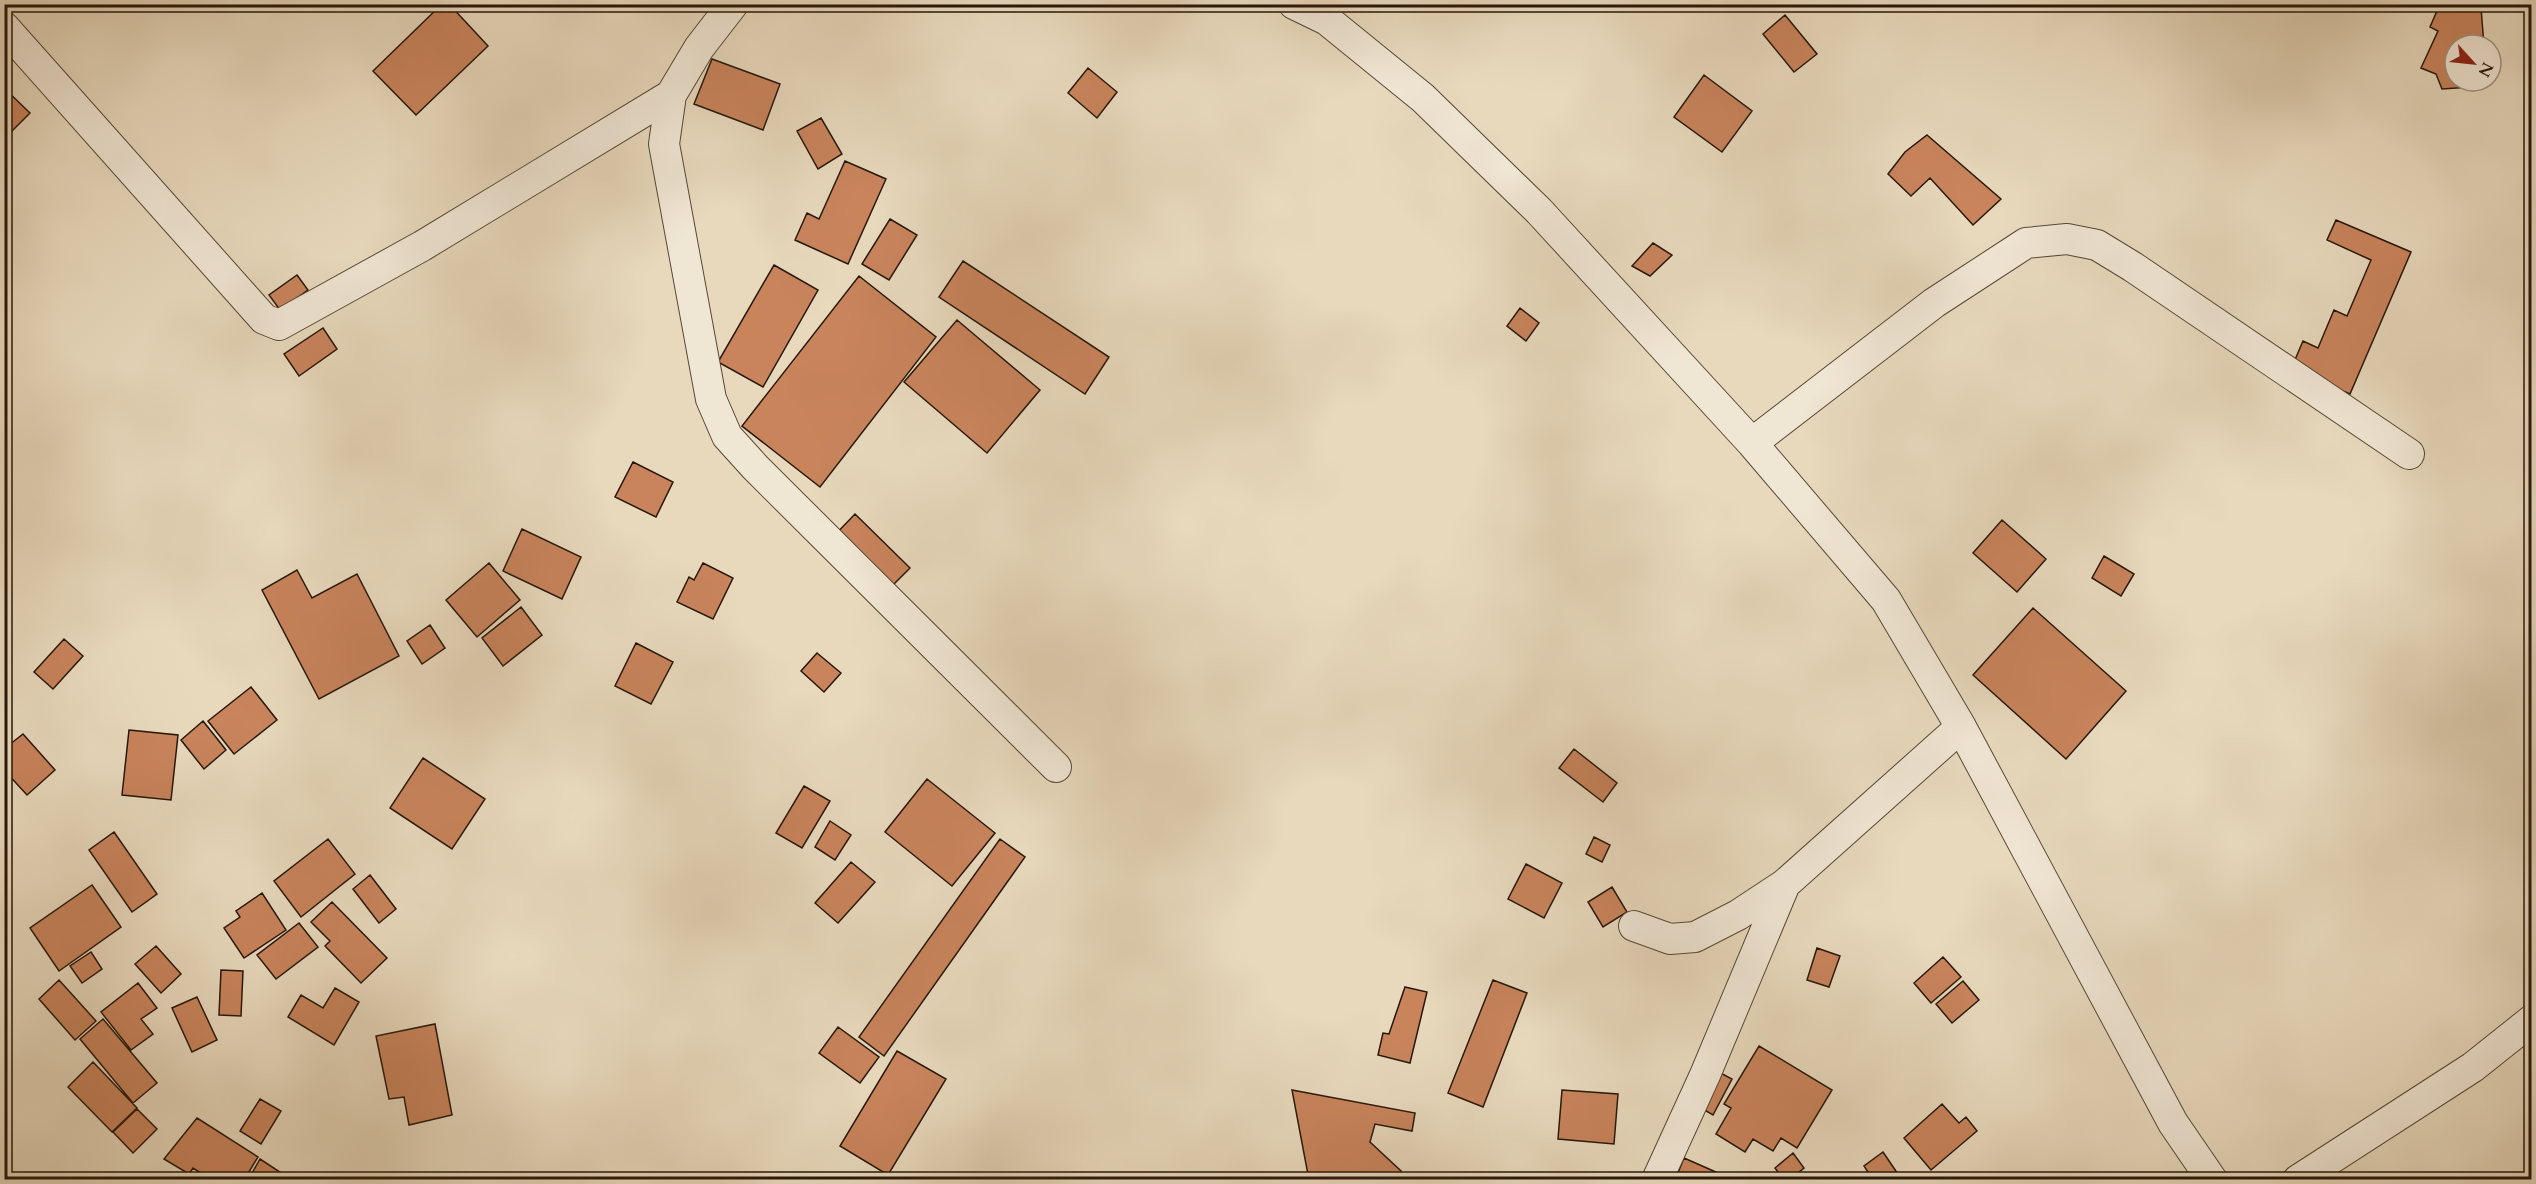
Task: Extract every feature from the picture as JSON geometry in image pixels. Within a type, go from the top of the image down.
[{"type":"street","points":[[733,4],[699,48],[671,94],[664,144],[711,399],[727,436],[763,476],[1056,767]]},
{"type":"street","points":[[1294,4],[1328,20],[1423,98],[1539,211],[1752,443],[1886,600],[1961,727],[2174,1123],[2212,1179]]},
{"type":"street","points":[[4,27],[264,320],[279,325],[422,246],[671,94]]},
{"type":"street","points":[[1752,443],[1934,303],[2026,243],[2067,239],[2097,245],[2124,261],[2409,454]]},
{"type":"street","points":[[1634,926],[1670,939],[1695,937],[1738,915],[1785,884],[1961,727]]},
{"type":"street","points":[[1657,1179],[1705,1075],[1785,884]]},
{"type":"street","points":[[2298,1179],[2473,1067],[2532,1020]]},
{"type":"building","points":[[442,4],[449,4],[488,46],[416,115],[373,71]]},
{"type":"building","points":[[2440,4],[2474,4],[2481,8],[2483,33],[2443,33],[2443,89],[2436,74],[2421,68],[2438,31],[2430,27]]},
{"type":"building","points":[[1785,15],[1817,54],[1794,72],[1763,34]]},
{"type":"building","points":[[712,59],[780,84],[763,130],[694,104]]},
{"type":"building","points":[[1088,68],[1117,92],[1097,118],[1068,93]]},
{"type":"building","points":[[1704,75],[1752,111],[1722,152],[1674,117]]},
{"type":"building","points":[[4,88],[30,113],[4,139]]},
{"type":"building","points":[[821,118],[842,154],[818,169],[797,131]]},
{"type":"building","points":[[1927,135],[2001,199],[1973,225],[1930,178],[1911,196],[1888,174],[1905,152]]},
{"type":"building","points":[[845,161],[886,179],[848,264],[795,240],[807,213],[819,219]]},
{"type":"building","points":[[890,219],[917,235],[889,280],[862,264]]},
{"type":"building","points":[[2336,220],[2411,252],[2350,394],[2291,369],[2303,341],[2318,348],[2334,310],[2347,316],[2371,260],[2327,240]]},
{"type":"building","points":[[1653,243],[1672,255],[1650,276],[1632,266]]},
{"type":"building","points":[[963,261],[1109,357],[1085,394],[939,297]]},
{"type":"building","points":[[774,265],[818,290],[763,387],[718,362]]},
{"type":"building","points":[[297,275],[308,290],[280,310],[269,295]]},
{"type":"building","points":[[859,276],[936,337],[820,487],[742,426]]},
{"type":"building","points":[[1520,308],[1539,323],[1526,341],[1507,326]]},
{"type":"building","points":[[957,320],[1040,390],[987,453],[904,382]]},
{"type":"building","points":[[323,328],[337,349],[299,376],[284,354]]},
{"type":"building","points":[[633,462],[673,482],[656,517],[615,497]]},
{"type":"building","points":[[855,514],[910,568],[884,594],[830,540]]},
{"type":"building","points":[[2002,520],[2046,559],[2017,592],[1973,553]]},
{"type":"building","points":[[522,529],[581,557],[562,599],[503,571]]},
{"type":"building","points":[[2104,556],[2134,574],[2121,596],[2092,578]]},
{"type":"building","points":[[489,563],[520,600],[477,637],[446,600]]},
{"type":"building","points":[[703,563],[733,578],[713,619],[677,602],[689,577],[694,580]]},
{"type":"building","points":[[297,570],[312,598],[357,574],[399,656],[319,699],[262,590]]},
{"type":"building","points":[[521,607],[542,635],[503,666],[482,638]]},
{"type":"building","points":[[2033,608],[2126,691],[2066,759],[1973,675]]},
{"type":"building","points":[[430,625],[445,648],[422,664],[407,641]]},
{"type":"building","points":[[64,639],[83,656],[53,689],[34,672]]},
{"type":"building","points":[[636,643],[673,662],[651,704],[615,686]]},
{"type":"building","points":[[817,653],[841,673],[824,692],[801,671]]},
{"type":"building","points":[[251,687],[277,720],[234,754],[208,721]]},
{"type":"building","points":[[203,721],[226,750],[204,769],[181,740]]},
{"type":"building","points":[[129,730],[178,735],[171,800],[122,795]]},
{"type":"building","points":[[23,734],[55,770],[27,795],[4,770],[4,749]]},
{"type":"building","points":[[1574,749],[1617,783],[1603,802],[1559,768]]},
{"type":"building","points":[[423,758],[485,799],[452,849],[390,808]]},
{"type":"building","points":[[927,779],[995,833],[952,886],[885,832]]},
{"type":"building","points":[[804,786],[830,801],[802,848],[776,833]]},
{"type":"building","points":[[830,821],[851,835],[835,860],[815,847]]},
{"type":"building","points":[[114,832],[157,894],[132,912],[89,850]]},
{"type":"building","points":[[1594,837],[1610,845],[1602,862],[1586,854]]},
{"type":"building","points":[[328,839],[355,874],[301,917],[274,881]]},
{"type":"building","points":[[1000,839],[1025,857],[884,1056],[859,1037]]},
{"type":"building","points":[[851,862],[875,882],[838,923],[815,903]]},
{"type":"building","points":[[1526,864],[1562,883],[1544,918],[1508,899]]},
{"type":"building","points":[[370,875],[396,909],[379,923],[353,889]]},
{"type":"building","points":[[92,885],[121,927],[59,971],[30,928]]},
{"type":"building","points":[[1612,887],[1627,912],[1603,927],[1588,902]]},
{"type":"building","points":[[262,893],[286,930],[244,958],[224,928],[240,917],[236,911]]},
{"type":"building","points":[[332,902],[387,958],[361,983],[325,946],[330,941],[311,922]]},
{"type":"building","points":[[299,923],[318,947],[276,979],[257,955]]},
{"type":"building","points":[[156,946],[181,974],[161,993],[135,964]]},
{"type":"building","points":[[1817,948],[1840,956],[1829,987],[1807,980]]},
{"type":"building","points":[[91,952],[102,969],[82,983],[70,966]]},
{"type":"building","points":[[1943,957],[1961,977],[1931,1003],[1914,983]]},
{"type":"building","points":[[221,970],[243,971],[241,1016],[219,1015]]},
{"type":"building","points":[[59,980],[96,1021],[75,1040],[39,999]]},
{"type":"building","points":[[1493,980],[1527,993],[1483,1107],[1448,1093]]},
{"type":"building","points":[[1963,981],[1979,1000],[1952,1023],[1936,1004]]},
{"type":"building","points":[[138,983],[157,1008],[141,1019],[153,1034],[131,1050],[101,1012]]},
{"type":"building","points":[[1405,987],[1427,992],[1410,1063],[1378,1055],[1383,1033],[1389,1034]]},
{"type":"building","points":[[335,988],[359,1002],[334,1045],[288,1017],[301,995],[323,1008]]},
{"type":"building","points":[[197,997],[217,1040],[192,1052],[172,1008]]},
{"type":"building","points":[[103,1019],[157,1083],[133,1103],[80,1039]]},
{"type":"building","points":[[435,1024],[452,1115],[409,1125],[404,1097],[389,1099],[376,1036]]},
{"type":"building","points":[[838,1027],[879,1057],[860,1083],[819,1053]]},
{"type":"building","points":[[1759,1046],[1832,1090],[1797,1148],[1781,1138],[1773,1151],[1753,1139],[1745,1152],[1716,1134],[1731,1108],[1724,1104]]},
{"type":"building","points":[[897,1051],[946,1079],[888,1175],[840,1146]]},
{"type":"building","points":[[93,1062],[137,1108],[112,1132],[68,1087]]},
{"type":"building","points":[[1713,1069],[1732,1079],[1713,1115],[1694,1104]]},
{"type":"building","points":[[1292,1090],[1415,1113],[1412,1131],[1375,1124],[1370,1142],[1401,1171],[1403,1180],[1309,1180]]},
{"type":"building","points":[[1562,1090],[1618,1094],[1614,1144],[1558,1139]]},
{"type":"building","points":[[260,1099],[281,1111],[261,1144],[240,1131]]},
{"type":"building","points":[[1942,1104],[1959,1123],[1966,1117],[1977,1131],[1931,1170],[1904,1138]]},
{"type":"building","points":[[137,1109],[157,1129],[133,1153],[113,1132]]},
{"type":"building","points":[[197,1118],[258,1157],[244,1180],[212,1180],[193,1168],[189,1174],[164,1159]]},
{"type":"building","points":[[1883,1152],[1902,1180],[1873,1180],[1864,1166]]},
{"type":"building","points":[[1793,1153],[1804,1168],[1789,1180],[1784,1180],[1775,1168]]},
{"type":"building","points":[[1684,1158],[1734,1180],[1675,1180]]},
{"type":"building","points":[[260,1159],[292,1180],[248,1180]]}]
